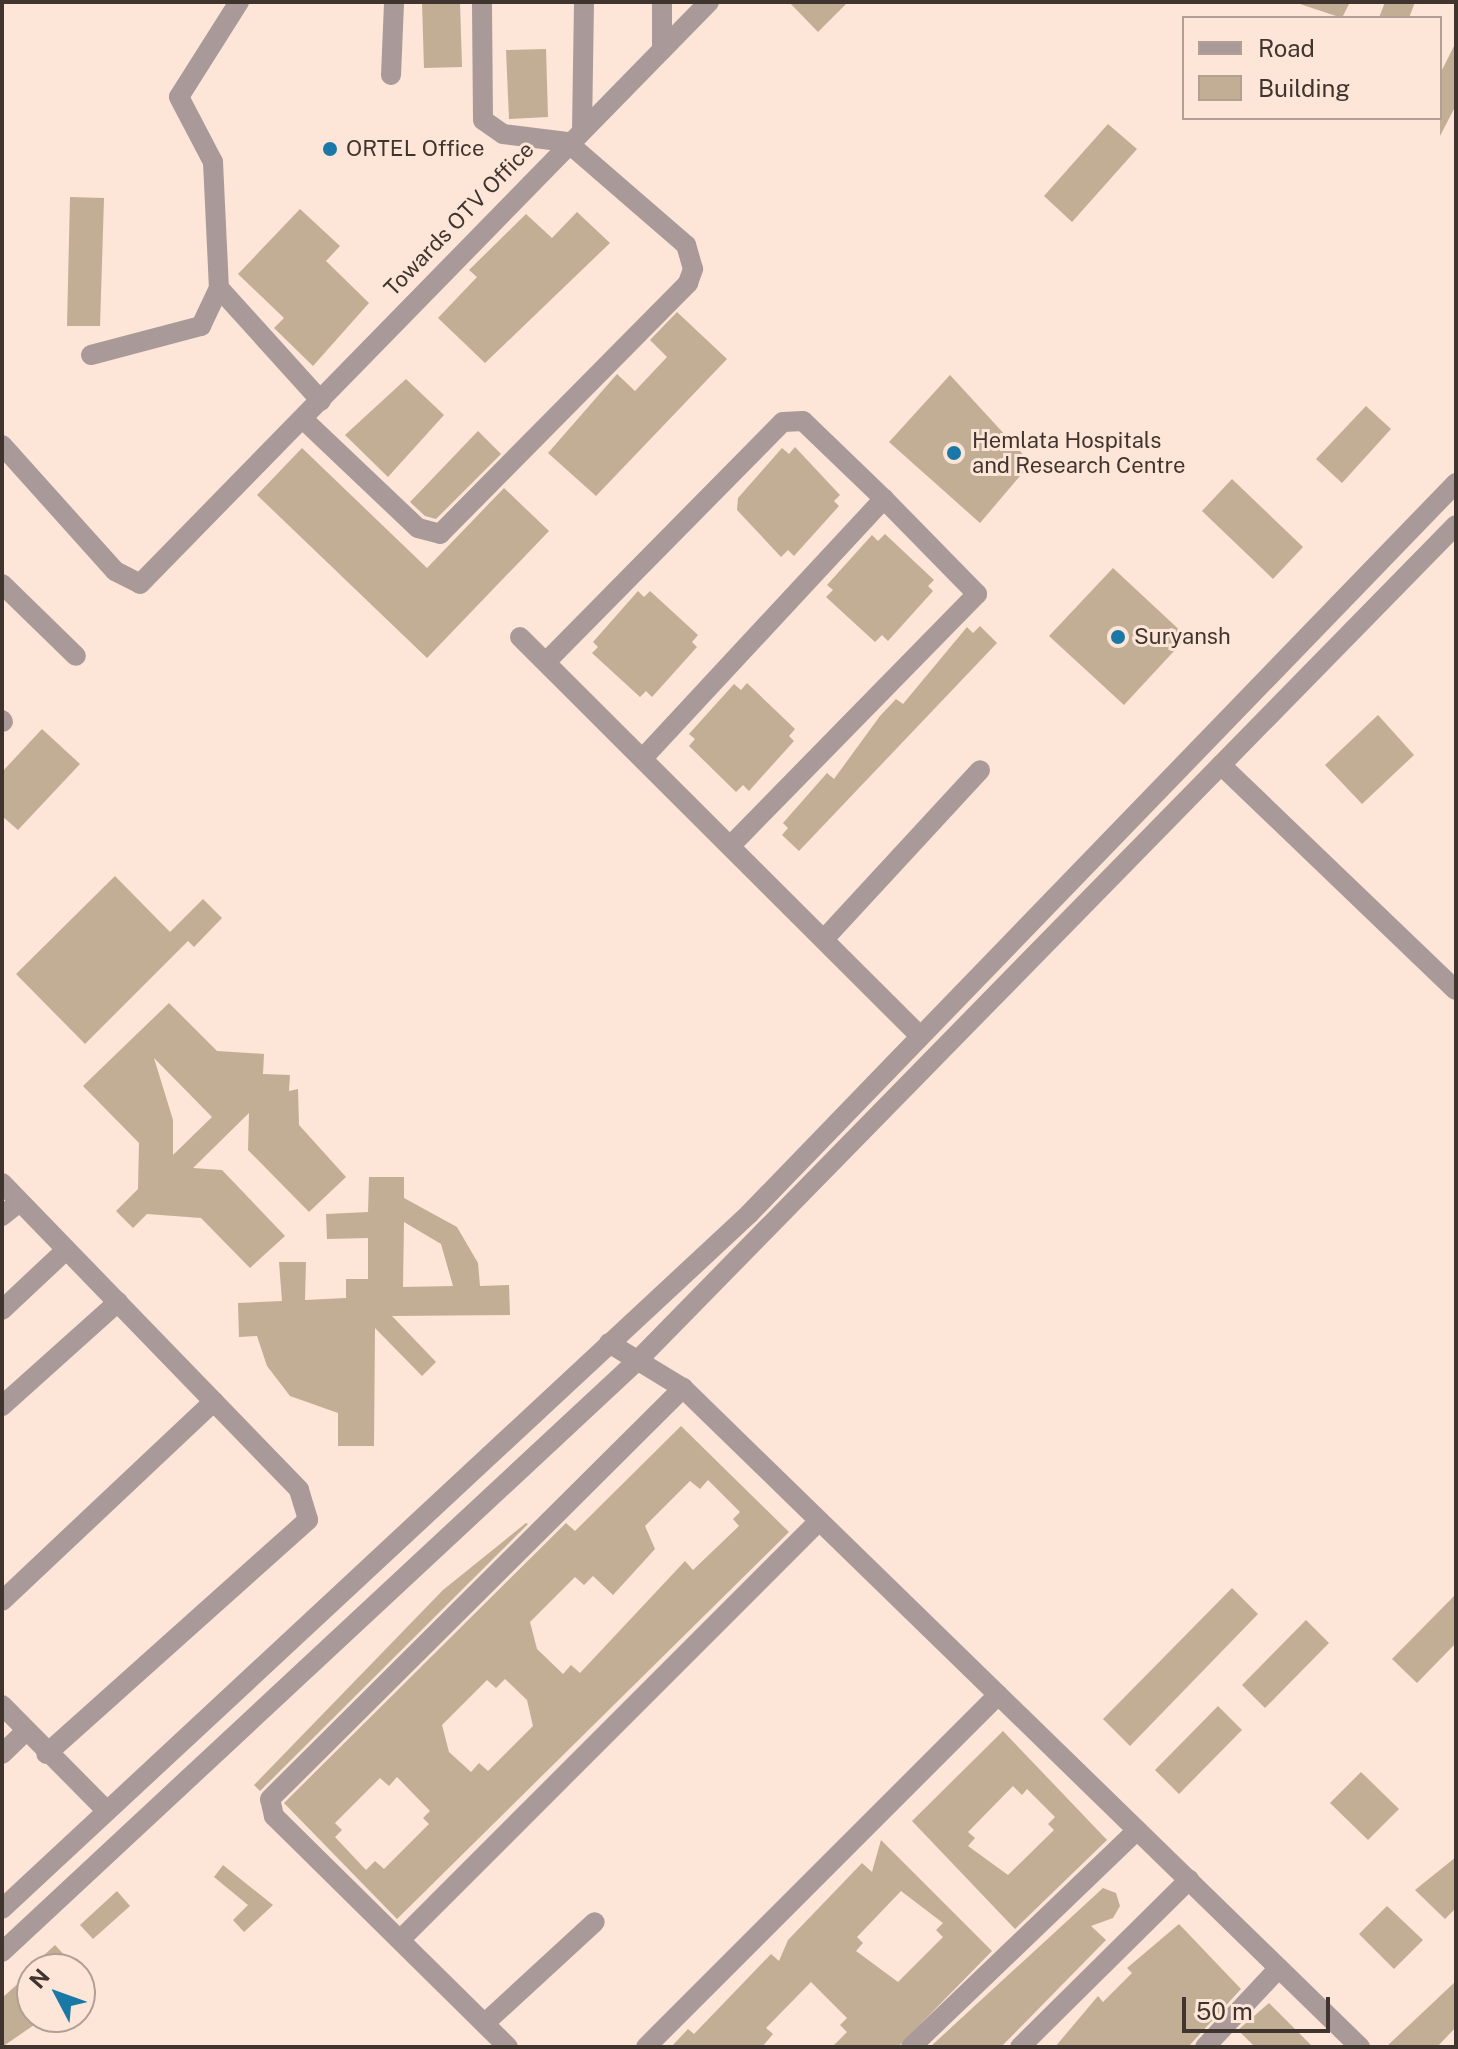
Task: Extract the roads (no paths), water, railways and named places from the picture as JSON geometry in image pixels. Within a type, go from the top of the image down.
[{"type":"street","points":[[91,355],[201,326],[219,288],[213,162],[179,97],[239,2]]},
{"type":"street","points":[[391,75],[394,2]]},
{"type":"street","points":[[304,420],[418,528],[440,534],[688,283],[693,269],[686,245],[574,136],[503,134],[483,120],[482,2]]},
{"type":"street","points":[[574,136],[584,2]]},
{"type":"street","points":[[662,2],[662,50]]},
{"type":"street","name":"Towards OTV Office","points":[[2,445],[115,571],[140,584],[250,476],[574,136],[709,2]]},
{"type":"street","points":[[219,288],[321,401]]},
{"type":"street","points":[[546,662],[783,422],[803,421],[884,499],[977,594],[730,846]]},
{"type":"street","points":[[2,1909],[749,1214],[1456,483]]},
{"type":"street","points":[[643,758],[884,499]]},
{"type":"street","points":[[2,1952],[639,1359],[1456,525]]},
{"type":"street","points":[[2,584],[76,656]]},
{"type":"street","points":[[520,637],[826,937],[920,1036]]},
{"type":"street","points":[[1221,765],[1456,990]]},
{"type":"street","points":[[826,937],[980,770]]},
{"type":"street","points":[[2,1183],[299,1490],[308,1520],[46,1754]]},
{"type":"street","points":[[2,1216],[19,1202]]},
{"type":"street","points":[[2,1310],[66,1250]]},
{"type":"street","points":[[2,1406],[118,1302]]},
{"type":"street","points":[[609,1343],[683,1388],[1360,2047]]},
{"type":"street","points":[[508,2047],[402,1938],[274,1816],[270,1799],[683,1388]]},
{"type":"street","points":[[2,1601],[214,1401]]},
{"type":"street","points":[[402,1938],[818,1522]]},
{"type":"street","points":[[646,2047],[998,1695]]},
{"type":"street","points":[[2,1705],[46,1754],[106,1810]]},
{"type":"street","points":[[2,1754],[26,1731]]},
{"type":"street","points":[[911,2047],[1137,1830]]},
{"type":"street","points":[[1020,2047],[1189,1880]]},
{"type":"street","points":[[485,2023],[595,1922]]},
{"type":"street","points":[[1205,2047],[1279,1968]]},
{"type":"place","name":"ORTEL Office","points":[[330,149]]},
{"type":"place","name":"Hemlata Hospitals and Research Centre","points":[[954,453]]},
{"type":"place","name":"Suryansh","points":[[1118,637]]}]
